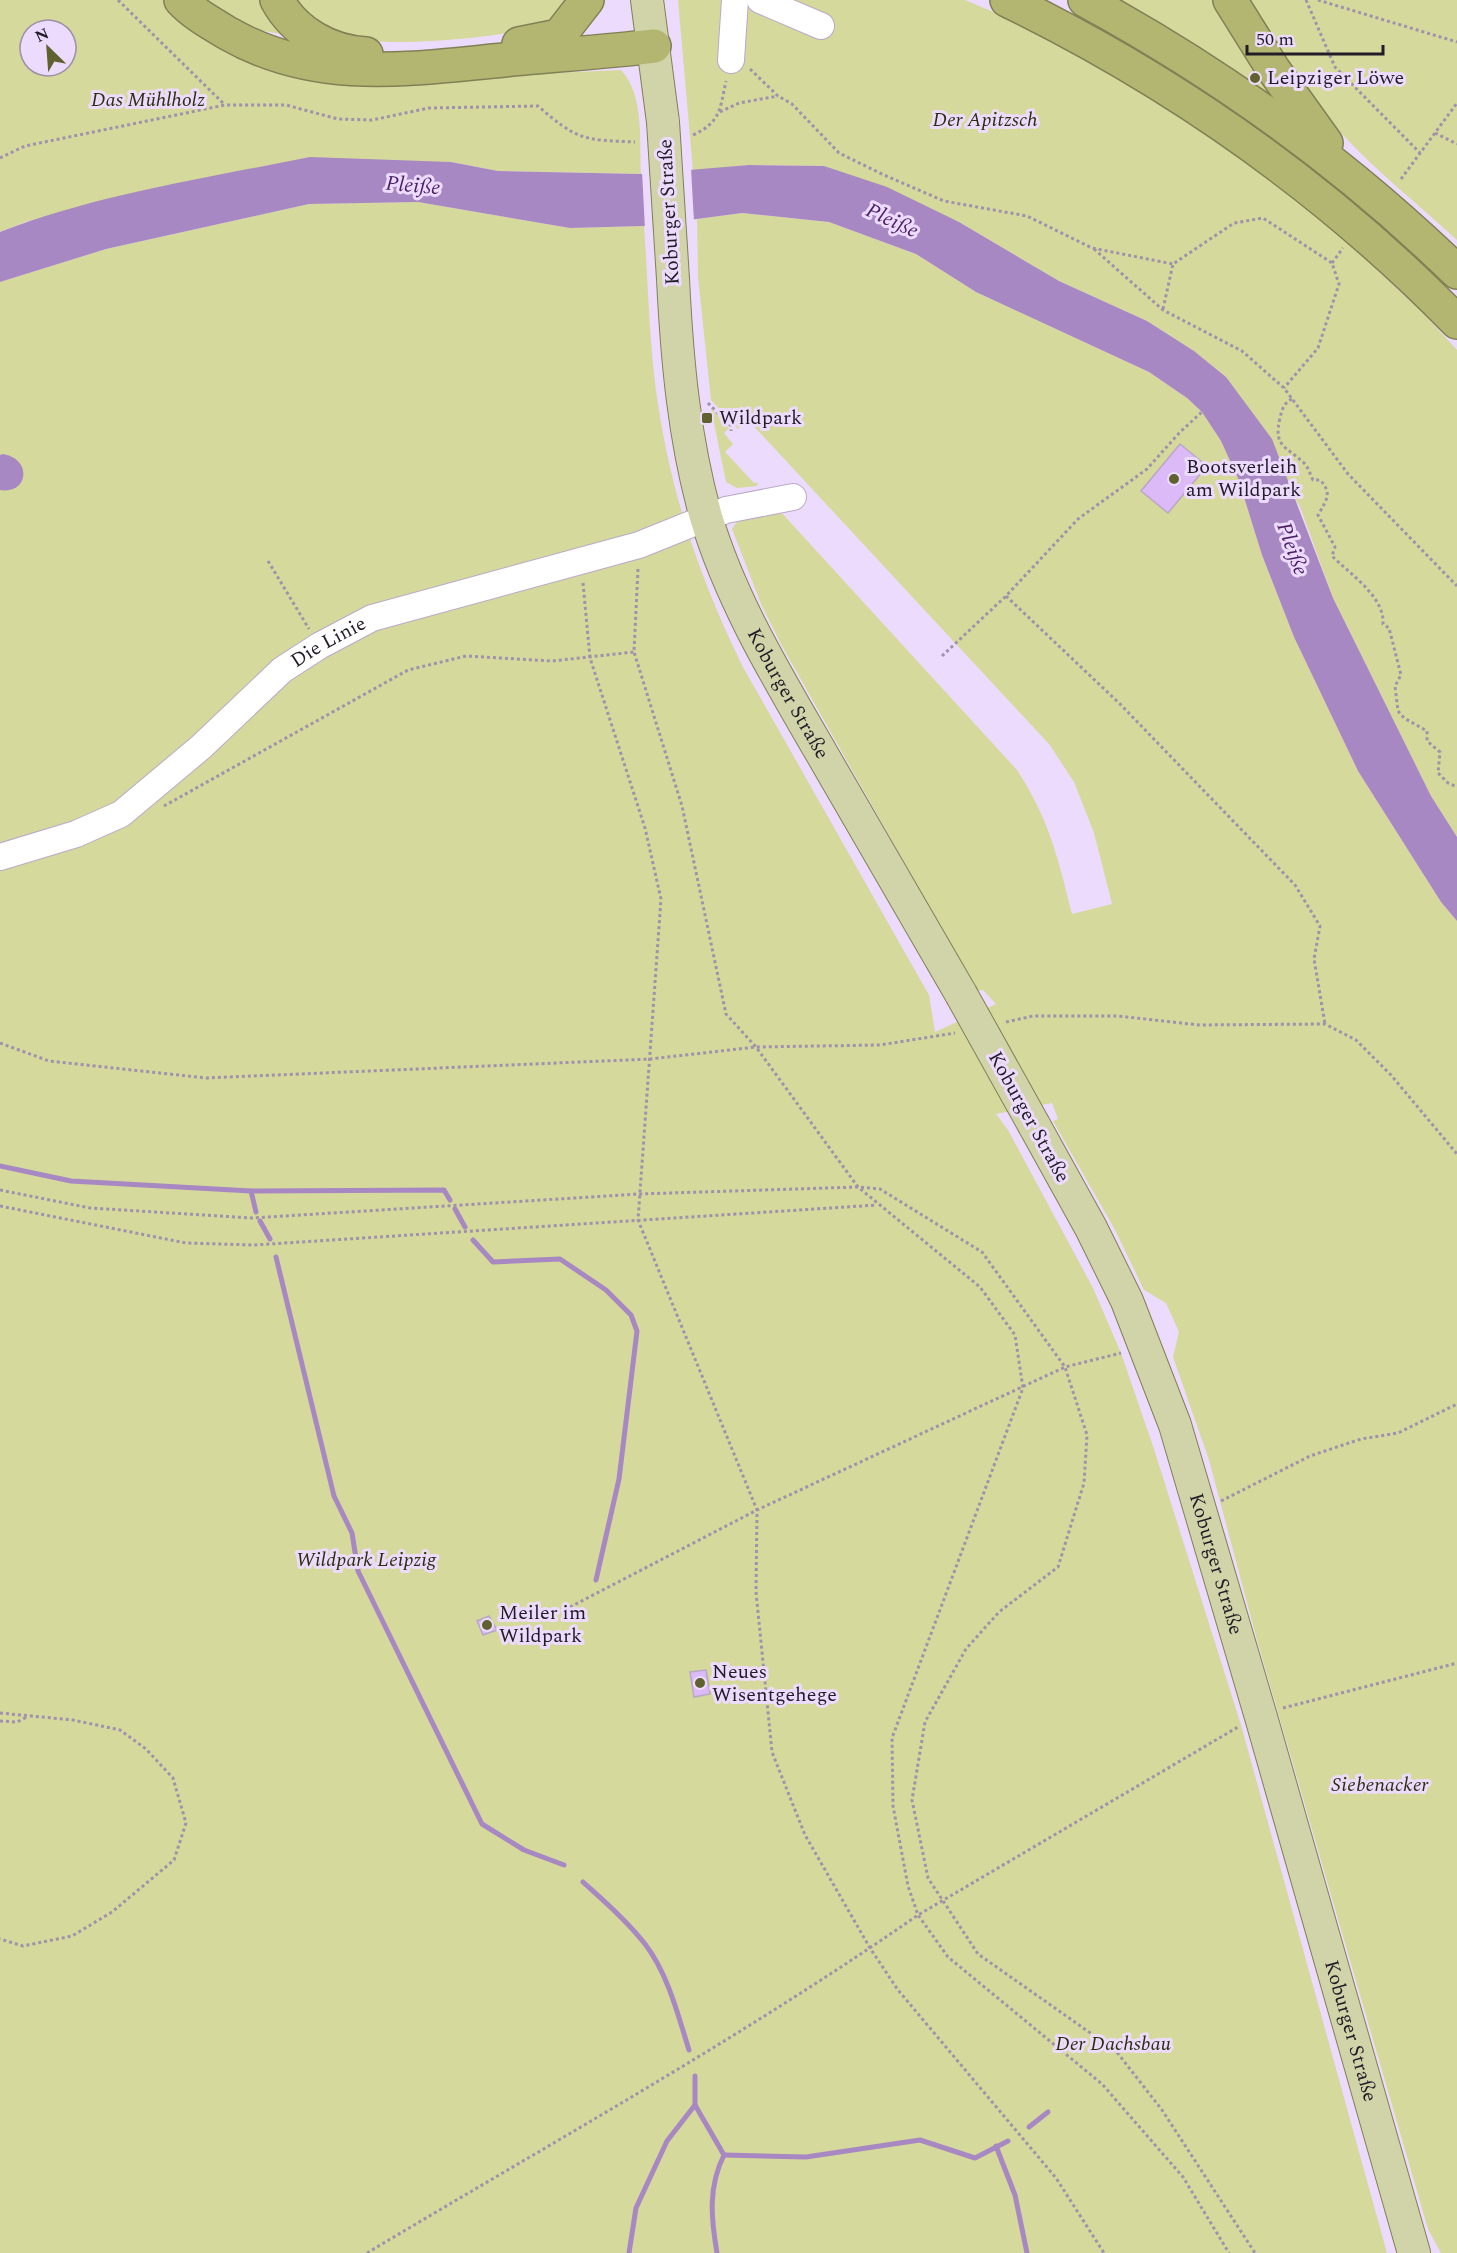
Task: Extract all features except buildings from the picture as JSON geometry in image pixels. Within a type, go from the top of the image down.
[{"type":"highway","points":[[181,0],[208,22],[260,51],[315,66],[404,69],[651,24]]},
{"type":"highway","points":[[277,0],[301,30],[322,43],[349,53],[381,54],[509,46],[559,36],[651,24]]},
{"type":"highway","points":[[559,36],[588,0]]},
{"type":"highway","points":[[1007,0],[1091,43],[1162,84],[1260,150],[1373,240],[1457,322]]},
{"type":"highway","points":[[1085,0],[1208,72],[1284,124],[1348,174],[1457,272]]},
{"type":"highway","points":[[1230,0],[1273,69],[1348,174]]},
{"type":"main road","name":"Koburger Straße","points":[[651,24],[663,122],[683,407],[707,518],[729,578],[752,628],[961,994],[1100,1245],[1145,1343],[1178,1433],[1201,1509],[1414,2253]]},
{"type":"lane","points":[[731,60],[735,0]]},
{"type":"lane","points":[[760,0],[821,27]]},
{"type":"lane","name":"Die Linie","points":[[0,857],[76,834],[121,814],[201,747],[282,670],[319,646],[372,618],[639,544],[726,510],[793,497]]},
{"type":"path","points":[[118,0],[225,105]]},
{"type":"path","points":[[1306,0],[1335,67],[1420,153]]},
{"type":"path","points":[[1318,0],[1457,42]]},
{"type":"path","points":[[693,135],[710,127],[720,112],[731,60],[756,72],[778,96],[792,104],[839,153],[884,175],[944,201],[1026,216],[1092,248],[1173,264]]},
{"type":"path","points":[[720,112],[739,103],[778,96]]},
{"type":"path","points":[[1401,179],[1457,103]]},
{"type":"path","points":[[0,158],[25,146],[225,105],[286,105],[338,118],[372,120],[429,108],[538,106],[564,128],[588,140],[635,142]]},
{"type":"path","points":[[1435,134],[1457,144]]},
{"type":"path","points":[[1163,310],[1173,264],[1234,223],[1263,218],[1332,263],[1339,284],[1318,348],[1284,388]]},
{"type":"path","points":[[1332,263],[1349,240]]},
{"type":"path","points":[[1092,248],[1163,310],[1242,351],[1284,388],[1348,474],[1457,586]]},
{"type":"path","points":[[1292,399],[1286,403],[1281,412],[1277,430],[1279,440],[1288,453],[1304,464],[1313,480],[1320,480],[1328,491],[1328,498],[1318,515],[1335,547],[1332,556],[1378,603],[1384,615],[1383,624],[1389,628],[1401,675],[1395,686],[1398,711],[1404,718],[1427,731],[1427,741],[1440,752],[1438,773],[1448,783],[1457,786]]},
{"type":"path","points":[[942,656],[1006,596],[1078,519],[1147,469],[1203,411]]},
{"type":"path","points":[[639,544],[634,652],[682,806],[726,1014],[756,1047],[858,1187],[877,1205],[980,1287],[1016,1335],[1023,1388],[892,1738],[893,1806],[908,1886],[918,1915],[948,1957],[1102,2084],[1183,2178],[1229,2253]]},
{"type":"path","points":[[579,560],[590,658],[645,828],[661,899],[638,1220],[757,1510],[756,1592],[772,1752],[805,1835],[870,1948],[898,1990],[1056,2178],[1104,2253]]},
{"type":"path","points":[[268,561],[319,646]]},
{"type":"path","points":[[1006,596],[1120,704],[1295,885],[1320,926],[1314,959],[1325,1024]]},
{"type":"path","points":[[159,807],[168,806],[408,670],[466,656],[552,661],[634,652]]},
{"type":"path","points":[[1001,1023],[1033,1016],[1118,1016],[1199,1025],[1325,1024],[1356,1040],[1391,1075],[1457,1154]]},
{"type":"path","points":[[0,1043],[49,1061],[206,1078],[650,1059],[756,1047],[880,1045],[958,1033]]},
{"type":"path","points":[[0,1190],[90,1208],[252,1218],[639,1194],[858,1187],[880,1189],[982,1252],[1065,1367],[1087,1435],[1084,1483],[1058,1567],[999,1612],[966,1649],[926,1722],[912,1800],[928,1878],[978,1954],[1116,2050],[1162,2110],[1255,2253]]},
{"type":"path","points":[[0,1206],[186,1243],[254,1245],[877,1205]]},
{"type":"path","points":[[570,1607],[757,1510],[1065,1367],[1121,1353],[1145,1343]]},
{"type":"path","points":[[1201,1509],[1310,1456],[1361,1439],[1398,1433],[1457,1404]]},
{"type":"path","points":[[1279,1709],[1457,1663]]},
{"type":"path","points":[[0,1713],[73,1720],[120,1730],[146,1749],[173,1778],[186,1823],[174,1860],[112,1912],[72,1936],[23,1946],[0,1939]]},
{"type":"path","points":[[0,1721],[17,1722],[25,1718],[25,1715]]},
{"type":"path","points":[[367,2253],[870,1948],[918,1915],[1241,1725]]},
{"type":"green space","name":"Das Mühlholz","points":[[0,0],[168,0],[369,81],[621,70],[629,81],[637,106],[641,174],[498,171],[451,162],[140,192],[25,222],[0,232]]},
{"type":"green space","points":[[196,0],[260,0],[281,34],[235,26]]},
{"type":"green space","points":[[289,0],[572,0],[549,20],[523,30],[438,41],[377,42],[337,35]]},
{"type":"green space","name":"Der Apitzsch","points":[[678,0],[965,0],[1032,28],[1145,93],[1235,152],[1327,223],[1422,312],[1457,350],[1457,837],[1431,796],[1333,598],[1300,507],[1226,377],[1194,351],[1147,321],[1059,281],[959,222],[824,166],[749,165],[693,171]]},
{"type":"green space","points":[[1115,0],[1218,0],[1275,97],[1270,97]]},
{"type":"green space","points":[[1246,0],[1457,0],[1457,240],[1342,134],[1303,86]]},
{"type":"green space","points":[[418,202],[570,228],[644,226],[656,390],[669,462],[700,566],[743,667],[929,995],[935,1032],[996,1004],[983,990],[977,991],[782,646],[761,604],[732,529],[736,524],[752,515],[779,510],[1017,770],[1045,822],[1072,914],[1112,904],[1094,833],[1074,782],[1049,744],[748,420],[738,429],[711,400],[698,277],[697,219],[742,213],[829,222],[916,254],[976,292],[1149,372],[1187,398],[1202,412],[1221,441],[1238,478],[1262,555],[1294,637],[1358,771],[1441,902],[1457,921],[1457,2253],[1441,2253],[1428,2229],[1257,1640],[1209,1460],[1173,1357],[1179,1332],[1166,1303],[1144,1290],[1114,1228],[1053,1121],[1058,1119],[1052,1103],[996,1114],[1008,1130],[1093,1288],[1121,1353],[1154,1449],[1241,1725],[1387,2253],[0,2253],[0,282],[106,249],[309,204]]},
{"type":"green space","points":[[711,408],[729,428],[724,433],[733,444],[725,452],[754,483],[758,483],[757,486],[737,488],[726,482]]},
{"type":"water","name":"Pleiße","points":[[310,157],[451,162],[498,171],[641,174],[749,165],[824,166],[887,187],[959,222],[1059,281],[1147,321],[1194,351],[1226,377],[1272,439],[1333,598],[1431,796],[1457,837],[1457,921],[1441,902],[1358,771],[1294,637],[1262,555],[1238,478],[1221,441],[1202,412],[1187,398],[1149,372],[976,292],[916,254],[829,222],[742,213],[644,226],[570,228],[418,202],[309,204],[106,249],[0,282],[0,232],[75,207],[114,197]]},
{"type":"water","points":[[0,455],[13,457],[23,469],[21,482],[9,490],[0,490]]},
{"type":"pier","points":[[691,168],[694,222],[645,229],[642,171]]},
{"type":"waterway","points":[[0,1166],[71,1181],[251,1191],[444,1190],[450,1200]]},
{"type":"waterway","points":[[251,1191],[256,1212]]},
{"type":"waterway","points":[[455,1209],[465,1227]]},
{"type":"waterway","points":[[260,1221],[270,1239]]},
{"type":"waterway","points":[[473,1240],[493,1262],[560,1259],[606,1290],[631,1315],[637,1331],[619,1479],[596,1580]]},
{"type":"waterway","points":[[276,1257],[334,1496],[352,1533],[358,1571],[482,1824],[524,1850],[564,1865]]},
{"type":"waterway","points":[[583,1882],[631,1927],[653,1956],[672,1995],[689,2050]]},
{"type":"waterway","points":[[629,2253],[636,2208],[667,2141],[695,2105],[695,2076]]},
{"type":"waterway","points":[[695,2105],[724,2155],[715,2179],[712,2203],[717,2253]]},
{"type":"waterway","points":[[1029,2127],[1048,2112]]},
{"type":"waterway","points":[[724,2155],[806,2157],[920,2140],[975,2158],[1008,2141]]},
{"type":"waterway","points":[[996,2146],[1015,2195],[1027,2253]]},
{"type":"place","name":"Leipziger Löwe","points":[[1255,78]]},
{"type":"place","name":"Wildpark","points":[[707,418]]},
{"type":"place","name":"Bootsverleih am Wildpark","points":[[1174,479]]},
{"type":"place","name":"Meiler im Wildpark","points":[[487,1625]]},
{"type":"place","name":"Neues Wisentgehege","points":[[700,1683]]},
{"type":"park label","name":"Wildpark Leipzig","points":[[366,1560]]},
{"type":"park label","name":"Siebenacker","points":[[1380,1785]]},
{"type":"park label","name":"Der Dachsbau","points":[[1113,2044]]}]
